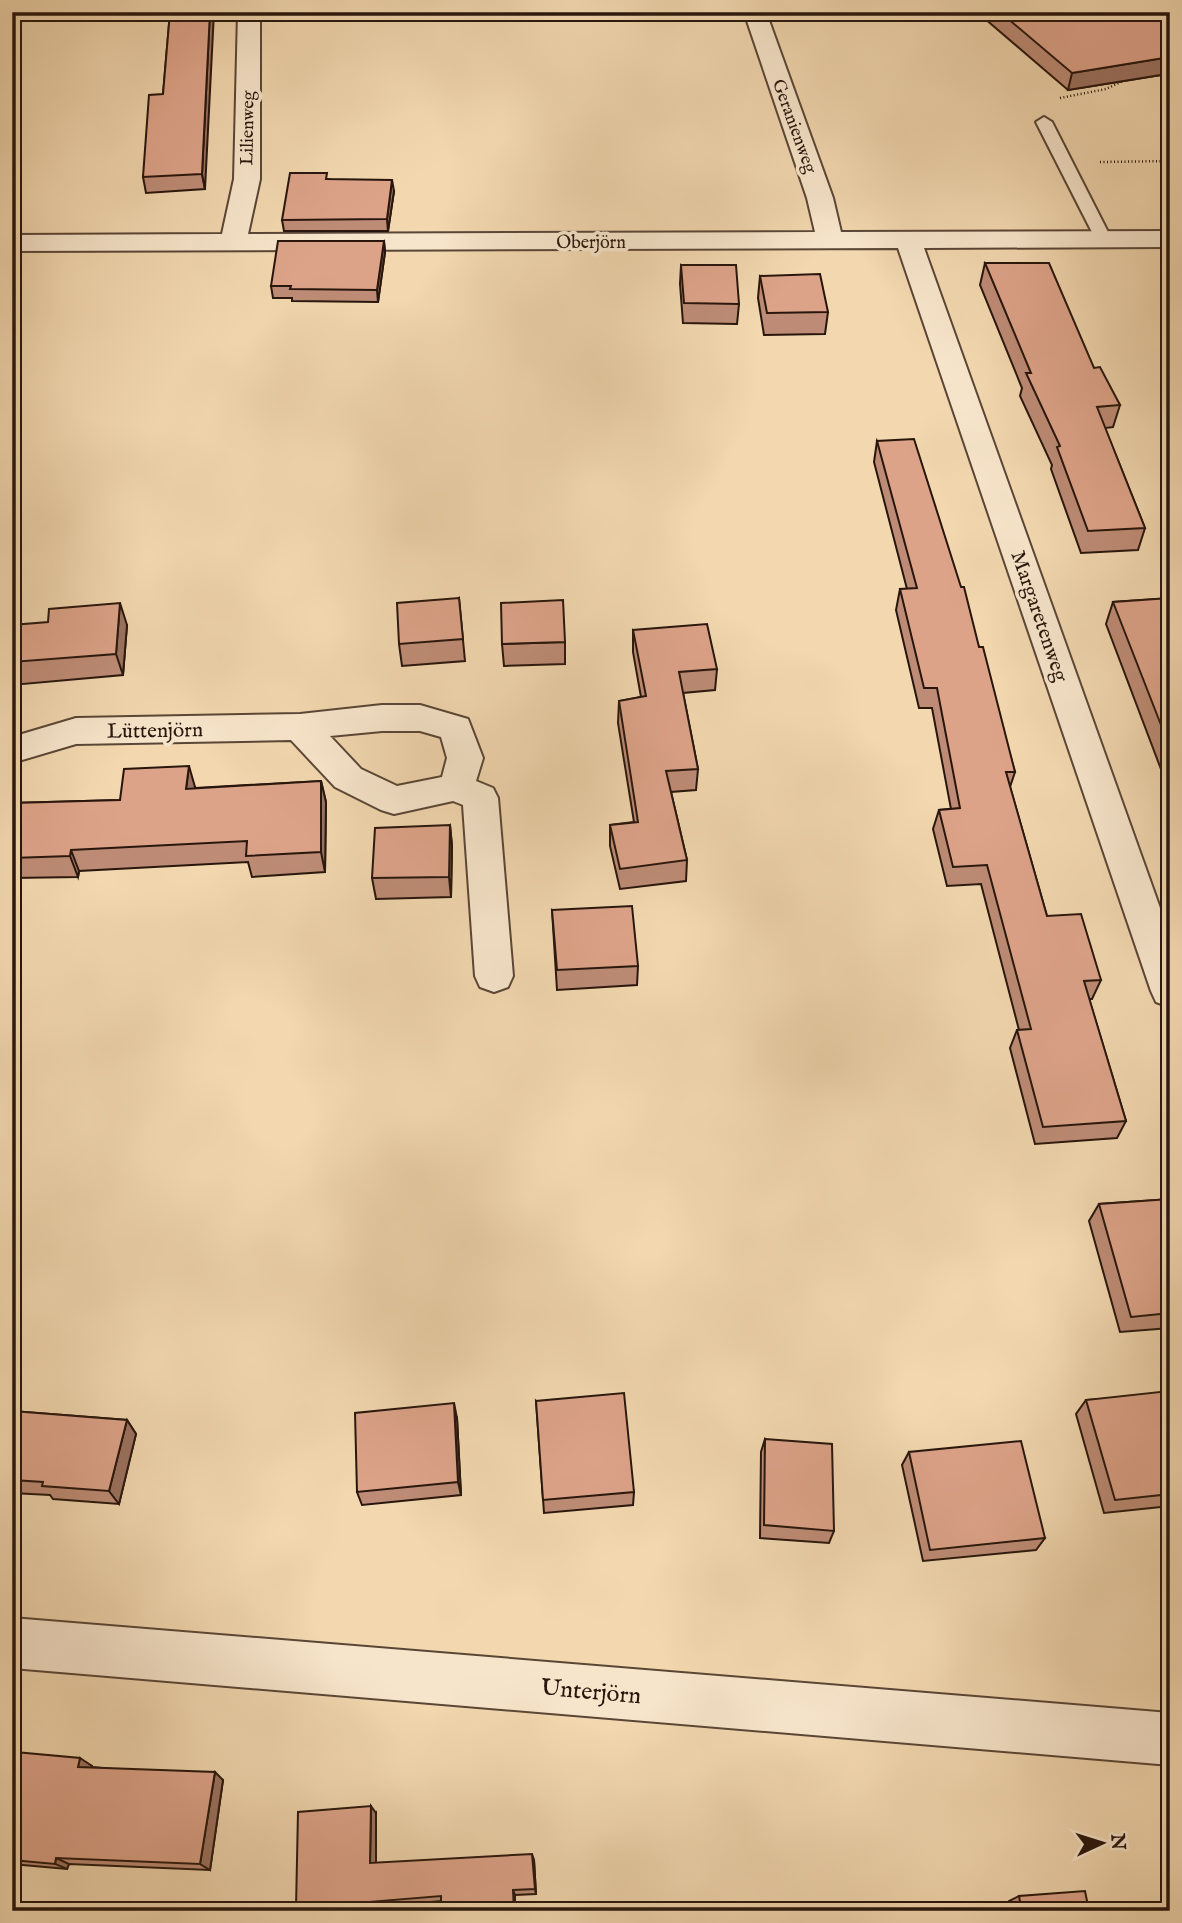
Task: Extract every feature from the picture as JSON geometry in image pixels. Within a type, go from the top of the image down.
[{"type":"street","name":"Lilienweg","points":[[233,243],[247,179],[249,12]]},
{"type":"street","name":"Geranienweg","points":[[755,12],[820,198],[830,241]]},
{"type":"street","name":"Oberjörn","points":[[12,243],[1170,239]]},
{"type":"street","name":"Margaretenweg","points":[[909,242],[1170,991]]},
{"type":"street","name":"Lüttenjörn","points":[[12,750],[76,731],[300,727],[382,718],[420,718],[456,728],[465,758],[456,787]]},
{"type":"street","points":[[300,727],[348,778],[394,800],[456,787],[480,798],[494,976]]},
{"type":"street","name":"Unterjörn","points":[[12,1643],[1170,1739]]},
{"type":"lane","points":[[1044,122],[1103,238]]},
{"type":"path","points":[[1044,122],[1030,103],[1105,89],[1132,76]]},
{"type":"path","points":[[1096,162],[1170,161]]},
{"type":"building","points":[[170,12],[210,12],[202,174],[143,177],[149,95],[163,94]]},
{"type":"building","points":[[1000,12],[1170,12],[1170,57],[1072,73]]},
{"type":"building","points":[[290,173],[327,173],[326,179],[392,180],[387,219],[282,220]]},
{"type":"building","points":[[278,241],[384,241],[377,290],[290,289],[291,286],[271,286]]},
{"type":"building","points":[[985,263],[1049,263],[1094,368],[1100,367],[1120,405],[1097,407],[1145,528],[1088,531],[1057,447],[1060,446],[1026,373],[1031,373]]},
{"type":"building","points":[[681,265],[736,265],[739,304],[684,303]]},
{"type":"building","points":[[820,274],[828,312],[767,313],[760,276]]},
{"type":"building","points":[[914,439],[961,587],[964,587],[979,647],[983,647],[1015,772],[1006,772],[1047,916],[1081,914],[1101,980],[1084,981],[1126,1121],[1043,1127],[1017,1030],[1031,1029],[987,865],[953,867],[939,810],[960,808],[937,688],[924,688],[900,589],[917,588],[877,441]]},
{"type":"building","points":[[459,598],[463,639],[399,644],[397,603]]},
{"type":"building","points":[[1170,598],[1170,748],[1113,602]]},
{"type":"building","points":[[563,600],[565,642],[502,644],[501,603]]},
{"type":"building","points":[[120,603],[116,654],[12,662],[12,625],[48,622],[49,609]]},
{"type":"building","points":[[707,624],[717,669],[679,672],[698,769],[666,771],[687,860],[620,869],[610,825],[638,822],[619,701],[646,696],[633,630]]},
{"type":"building","points":[[189,766],[186,789],[321,781],[321,852],[246,856],[247,841],[71,850],[70,856],[12,858],[12,803],[120,800],[124,769]]},
{"type":"building","points":[[450,825],[449,877],[372,878],[375,828]]},
{"type":"building","points":[[632,906],[638,966],[557,970],[552,910]]},
{"type":"building","points":[[1170,1199],[1170,1313],[1131,1317],[1099,1204]]},
{"type":"building","points":[[1169,1391],[1170,1494],[1115,1500],[1086,1400]]},
{"type":"building","points":[[624,1393],[634,1492],[543,1500],[536,1401]]},
{"type":"building","points":[[454,1403],[458,1482],[357,1492],[355,1413]]},
{"type":"building","points":[[12,1411],[127,1420],[109,1491],[42,1486],[43,1482],[12,1480]]},
{"type":"building","points":[[765,1439],[832,1444],[834,1531],[764,1525]]},
{"type":"building","points":[[1021,1441],[1045,1538],[930,1550],[909,1452]]},
{"type":"building","points":[[15,1752],[80,1758],[78,1767],[215,1772],[200,1864],[56,1858],[55,1864],[12,1860],[12,1765]]},
{"type":"building","points":[[371,1806],[370,1863],[532,1854],[535,1889],[513,1890],[514,1911],[441,1911],[441,1896],[296,1908],[298,1812]]},
{"type":"building","points":[[1085,1891],[1089,1911],[990,1911],[1021,1907],[1019,1896]]}]
